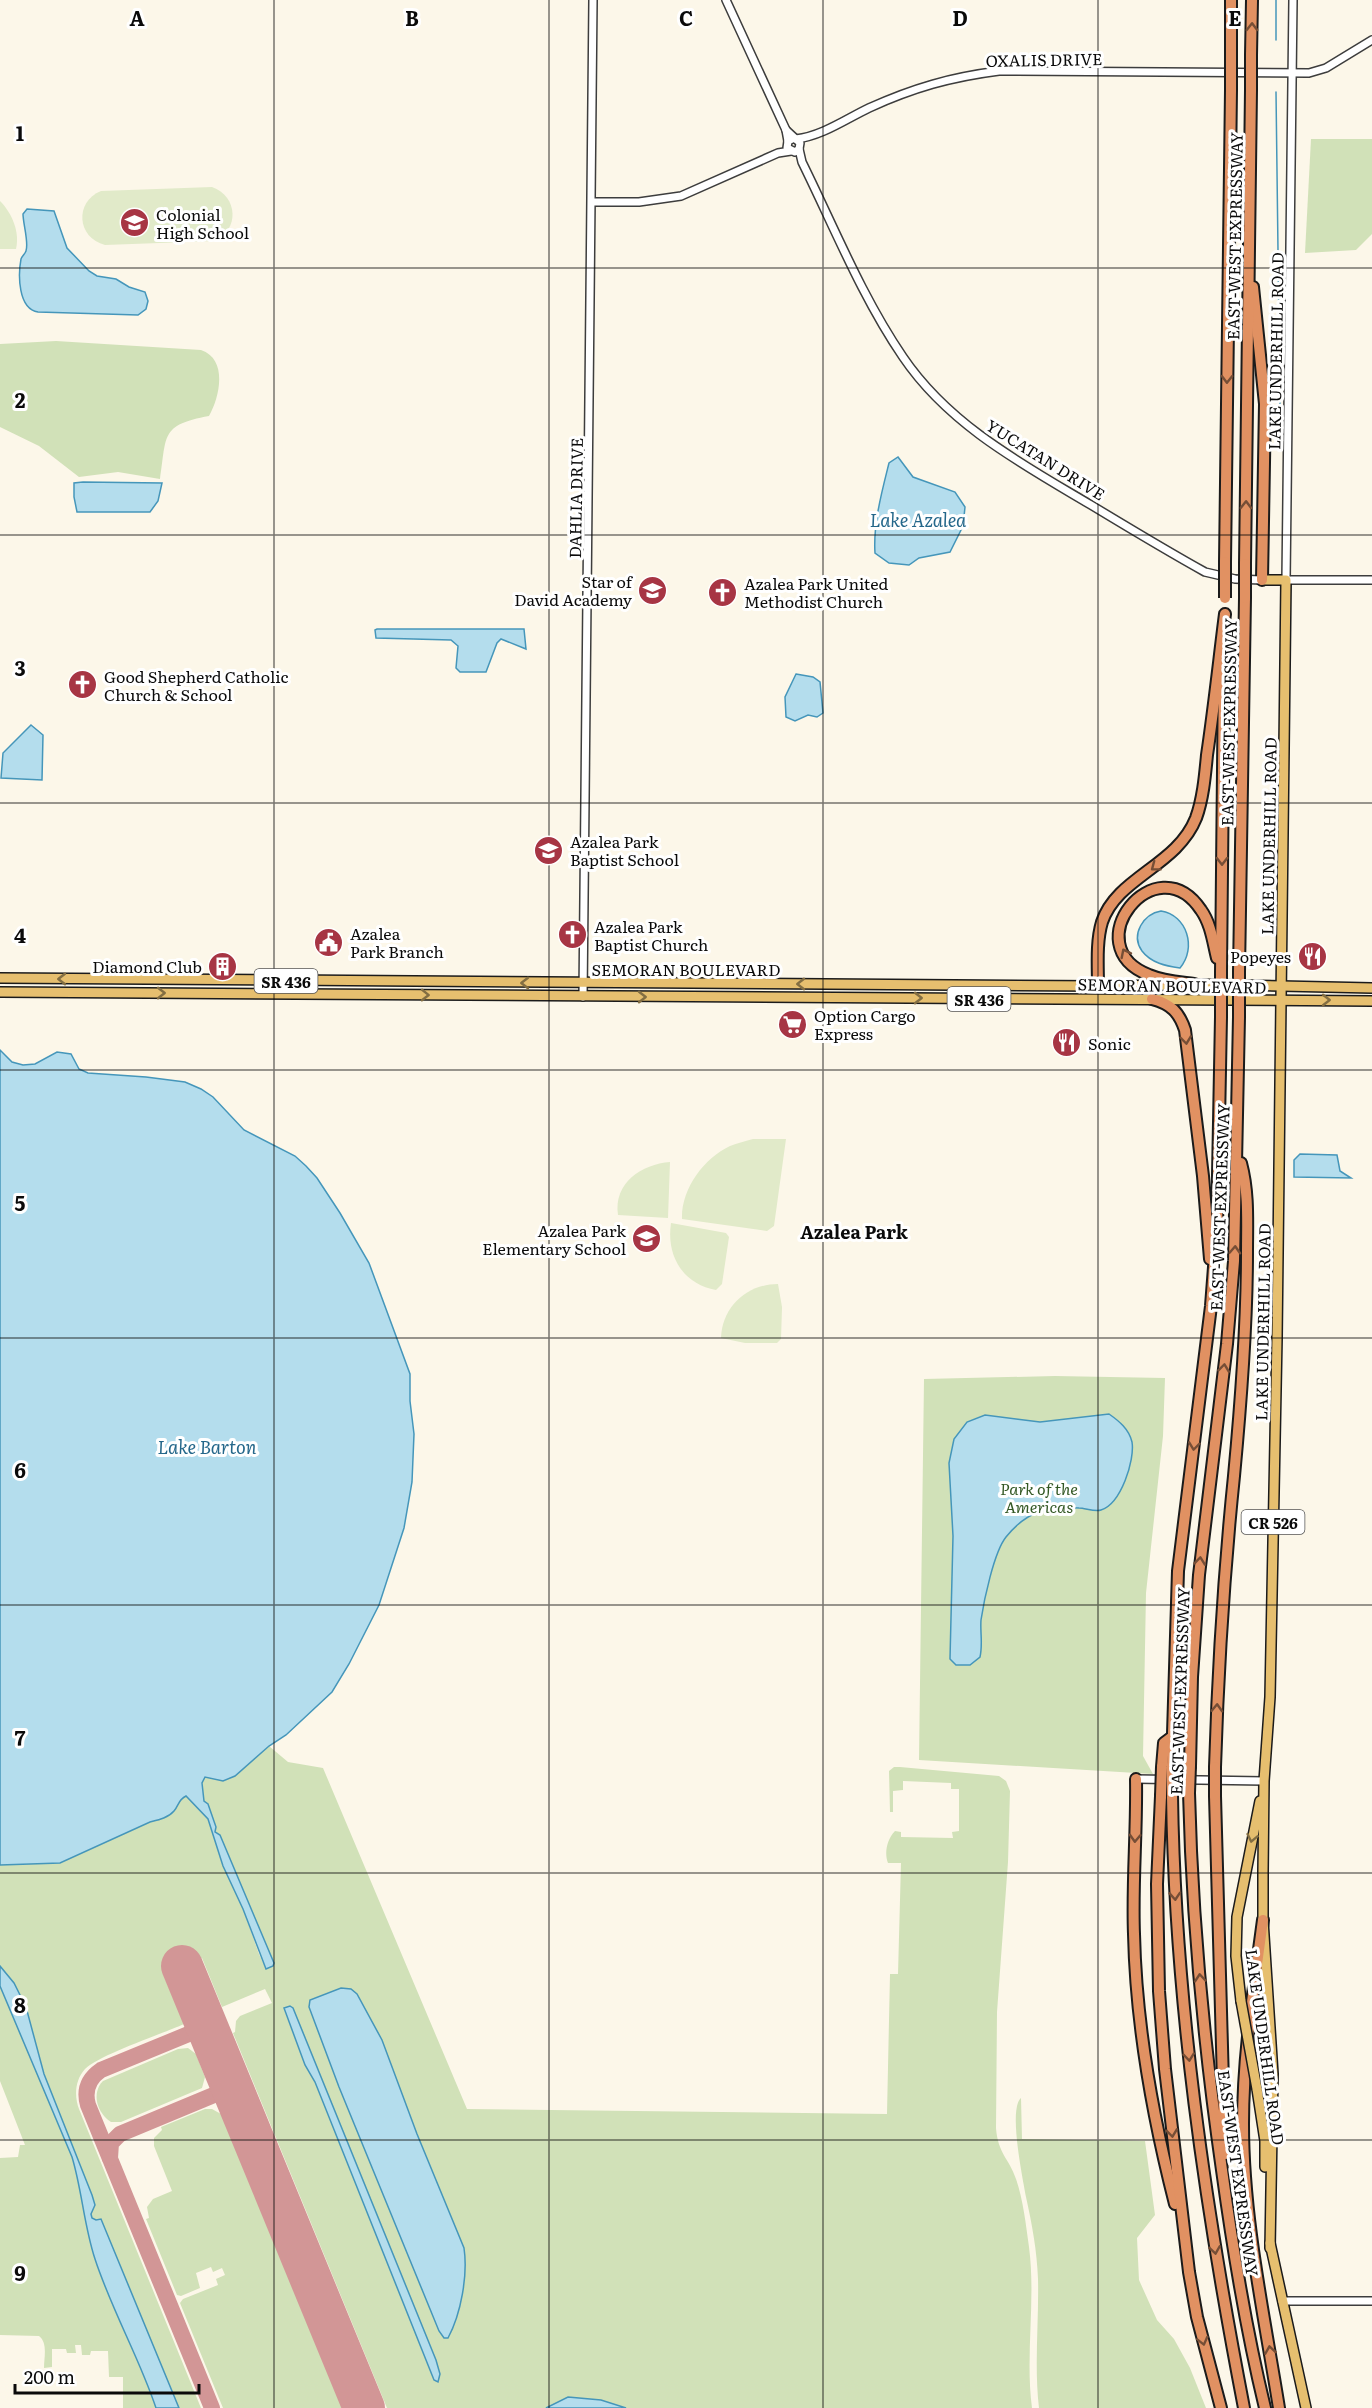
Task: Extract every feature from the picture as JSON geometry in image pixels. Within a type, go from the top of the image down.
[{"type":"highway","name":"EAST-WEST EXPRESSWAY","points":[[1231,0],[1217,1228],[1207,1346],[1178,1571],[1172,1737],[1164,1743],[1167,1767],[1166,1795],[1192,2086],[1214,2242],[1244,2408]]},
{"type":"highway","name":"EAST-WEST EXPRESSWAY","points":[[1252,0],[1238,1151],[1231,1308],[1199,1575],[1192,1677],[1189,1793],[1191,1861],[1212,2104],[1235,2260],[1265,2408]]},
{"type":"highway","points":[[1249,263],[1256,302],[1265,404],[1262,579]]},
{"type":"highway","points":[[1098,986],[1101,928],[1112,902],[1169,856],[1187,835],[1196,819],[1201,799],[1225,614]]},
{"type":"highway","points":[[1194,984],[1147,975],[1134,968],[1126,959],[1121,948],[1120,924],[1125,911],[1143,894],[1157,889],[1172,890],[1183,893],[1194,901],[1209,924],[1221,972]]},
{"type":"highway","points":[[1152,999],[1165,1003],[1176,1011],[1185,1030],[1203,1176],[1211,1306]]},
{"type":"highway","points":[[1223,2182],[1225,2144],[1215,1868],[1215,1767],[1218,1677],[1247,1309],[1247,1188],[1238,1151]]},
{"type":"highway","points":[[1136,1779],[1133,1898],[1137,1974],[1158,2137],[1185,2245]]},
{"type":"highway","points":[[1166,1795],[1157,1884],[1159,1991],[1165,2069],[1185,2245],[1197,2317],[1221,2408]]},
{"type":"highway","points":[[1263,1920],[1248,2029],[1243,2126],[1251,2229],[1279,2408]]},
{"type":"main road","name":"YUCATAN DRIVE","points":[[1262,579],[1287,580]]},
{"type":"main road","name":"LAKE UNDERHILL ROAD","points":[[1270,2248],[1272,2064],[1263,1920],[1264,1781],[1270,1697],[1287,580]]},
{"type":"main road","name":"SEMORAN BOULEVARD","points":[[0,978],[1098,986],[1194,984],[1372,988]]},
{"type":"main road","points":[[102,993],[114,990],[122,979]]},
{"type":"main road","points":[[122,993],[124,987],[129,983],[142,980]]},
{"type":"main road","points":[[321,994],[340,991],[351,982]]},
{"type":"main road","points":[[356,995],[368,985],[385,982]]},
{"type":"main road","points":[[1098,986],[1099,999]]},
{"type":"main road","name":"SEMORAN BOULEVARD","points":[[0,992],[1372,1001]]},
{"type":"main road","name":"LAKE UNDERHILL ROAD","points":[[1264,1781],[1237,1917],[1236,1956],[1241,2001],[1265,2141],[1266,2201],[1270,2248],[1306,2408]]},
{"type":"street","name":"DAHLIA DRIVE","points":[[583,997],[593,0]]},
{"type":"street","name":"YUCATAN DRIVE","points":[[726,0],[793,146],[867,297],[903,358],[945,406],[1000,450],[1205,572],[1235,579],[1262,579]]},
{"type":"street","name":"LAKE UNDERHILL ROAD","points":[[1287,580],[1293,0]]},
{"type":"street","name":"OXALIS DRIVE","points":[[592,202],[639,202],[681,196],[793,146],[869,108],[923,85],[961,75],[999,71],[1292,73],[1319,71],[1372,40]]},
{"type":"street","name":"YUCATAN DRIVE","points":[[1287,580],[1372,580]]},
{"type":"street","points":[[1136,1779],[1264,1781]]},
{"type":"street","points":[[1281,2301],[1372,2301]]},
{"type":"green space","points":[[1311,139],[1372,139],[1372,234],[1356,250],[1305,253]]},
{"type":"green space","points":[[212,187],[221,191],[227,198],[233,213],[228,229],[214,241],[105,245],[96,241],[84,228],[82,220],[86,203],[101,191]]},
{"type":"green space","points":[[0,201],[14,223],[17,236],[16,249],[0,249]]},
{"type":"green space","points":[[56,341],[201,350],[215,361],[219,379],[213,408],[209,416],[182,423],[169,434],[160,479],[118,472],[79,477],[39,446],[0,427],[0,344]]},
{"type":"green space","points":[[753,1139],[786,1139],[774,1226],[767,1231],[682,1219],[685,1197],[703,1166],[720,1151]]},
{"type":"green space","points":[[670,1162],[668,1218],[618,1215],[620,1194],[632,1177],[649,1167]]},
{"type":"green space","points":[[671,1223],[726,1233],[729,1237],[722,1284],[716,1290],[694,1282],[679,1267],[671,1247]]},
{"type":"green space","points":[[778,1284],[782,1307],[781,1339],[777,1343],[745,1343],[721,1338],[726,1316],[738,1299],[756,1288]]},
{"type":"green space","name":"Park of the Americas","points":[[1055,1376],[1165,1378],[1163,1436],[1146,1593],[1143,1756],[1153,1774],[919,1760],[924,1379]]},
{"type":"green space","points":[[269,1746],[288,1762],[323,1768],[467,2109],[887,2114],[890,1974],[898,1974],[901,1863],[888,1863],[887,1846],[895,1831],[901,1832],[901,1837],[953,1838],[952,1832],[959,1831],[959,1789],[951,1789],[951,1783],[903,1781],[903,1790],[893,1791],[893,1812],[890,1812],[889,1771],[894,1767],[900,1767],[999,1776],[1006,1781],[1010,1791],[1008,1862],[997,2012],[996,2128],[1001,2150],[1018,2187],[1029,2247],[1032,2408],[626,2408],[568,2397],[546,2408],[387,2408],[233,2033],[240,2016],[272,2003],[265,1989],[222,2007],[202,1958],[163,1974],[184,2024],[92,2063],[82,2073],[77,2083],[76,2094],[79,2109],[201,2408],[123,2408],[123,2377],[109,2377],[108,2351],[91,2351],[90,2355],[82,2355],[81,2345],[75,2345],[76,2353],[67,2353],[66,2349],[52,2349],[52,2367],[44,2368],[45,2346],[39,2336],[0,2335],[0,2158],[18,2157],[20,2145],[25,2145],[0,2081],[0,1865],[60,1863],[166,1817],[186,1796],[208,1819],[223,1866],[243,1909],[266,1969],[236,1874],[215,1832],[216,1827],[208,1804],[204,1802],[202,1783],[204,1777],[235,1776]],"holes":[[[357,1994],[382,2040],[417,2134],[464,2248],[439,2331],[339,2087],[309,2007]],[[290,2006],[293,2008],[436,2360],[434,2380],[315,2082],[305,2065],[284,2009]]]},
{"type":"green space","points":[[188,2048],[196,2054],[205,2077],[202,2088],[121,2122],[111,2122],[106,2118],[97,2103],[97,2091],[103,2081],[178,2049]]},
{"type":"green space","points":[[1021,2098],[1022,2139],[1145,2141],[1155,2215],[1137,2238],[1139,2280],[1157,2320],[1174,2339],[1190,2368],[1206,2408],[1039,2408],[1037,2269],[1016,2129],[1017,2105]]},
{"type":"green space","points":[[205,2109],[212,2109],[221,2114],[342,2408],[223,2408],[180,2303],[183,2299],[218,2285],[216,2279],[225,2275],[222,2268],[213,2272],[211,2267],[196,2273],[200,2288],[181,2296],[177,2295],[146,2219],[149,2218],[147,2207],[153,2199],[172,2191],[154,2146],[154,2138],[162,2130],[161,2127]]},
{"type":"water","points":[[27,209],[54,211],[67,248],[89,271],[97,276],[116,279],[129,287],[145,292],[148,301],[146,309],[138,315],[31,310],[23,298],[20,282],[21,259],[27,247],[23,214]]},
{"type":"water","name":"Lake Azalea","points":[[898,457],[913,477],[955,492],[965,507],[963,526],[950,552],[919,558],[909,565],[889,563],[875,553],[877,519],[889,463]]},
{"type":"water","points":[[74,483],[162,483],[158,501],[150,512],[77,512]]},
{"type":"water","points":[[524,629],[526,649],[501,639],[497,643],[486,672],[460,672],[456,668],[458,646],[451,640],[376,638],[375,630]]},
{"type":"water","points":[[796,674],[813,677],[820,682],[823,713],[817,717],[808,715],[795,721],[786,717],[785,697]]},
{"type":"water","points":[[31,725],[43,735],[42,780],[1,778],[3,753]]},
{"type":"water","points":[[1161,911],[1177,919],[1187,934],[1188,951],[1180,968],[1154,961],[1142,951],[1139,945],[1138,932],[1144,920]]},
{"type":"water","name":"Lake Barton","points":[[0,1050],[12,1062],[23,1065],[35,1064],[57,1052],[71,1054],[79,1069],[88,1073],[185,1082],[213,1097],[244,1130],[295,1156],[317,1178],[369,1263],[410,1374],[414,1434],[412,1482],[404,1528],[379,1605],[349,1664],[332,1692],[286,1735],[269,1746],[235,1776],[223,1781],[205,1777],[202,1783],[204,1801],[208,1804],[216,1827],[215,1832],[220,1835],[274,1963],[266,1969],[243,1909],[223,1866],[208,1819],[186,1796],[166,1817],[60,1863],[0,1865]]},
{"type":"water","points":[[1300,1154],[1337,1155],[1340,1171],[1351,1178],[1294,1177],[1294,1160]]},
{"type":"water","points":[[1109,1414],[1126,1429],[1132,1442],[1129,1470],[1120,1491],[1108,1506],[1101,1510],[1068,1507],[1048,1509],[1030,1516],[1014,1528],[997,1553],[990,1577],[981,1620],[980,1657],[970,1665],[956,1665],[950,1659],[953,1536],[949,1463],[954,1439],[967,1422],[985,1415],[1040,1422]]},
{"type":"water","points":[[0,1966],[14,1983],[26,2007],[44,2074],[92,2195],[95,2205],[91,2214],[92,2218],[101,2219],[179,2408],[156,2408],[109,2297],[91,2246],[72,2157],[0,1986]]},
{"type":"water","points":[[341,1988],[351,1989],[357,1994],[382,2040],[417,2134],[464,2248],[465,2270],[462,2294],[457,2318],[448,2338],[444,2338],[439,2331],[339,2087],[309,2007],[310,2000]]},
{"type":"water","points":[[290,2006],[293,2008],[436,2360],[440,2374],[438,2382],[434,2380],[315,2082],[305,2065],[284,2008]]},
{"type":"water","points":[[568,2397],[601,2400],[626,2408],[546,2408]]},
{"type":"waterway","points":[[1276,0],[1276,40]]},
{"type":"waterway","points":[[1276,92],[1280,410]]},
{"type":"taxiway","points":[[208,2026],[101,2070],[90,2081],[87,2095],[88,2105],[212,2408]]},
{"type":"taxiway","points":[[110,2158],[111,2143],[120,2134],[233,2087]]},
{"type":"runway","points":[[182,1966],[364,2408]]},
{"type":"place","name":"Colonial High School","points":[[135,223]]},
{"type":"place","name":"Star of David Academy","points":[[653,590]]},
{"type":"place","name":"Azalea Park United Methodist Church","points":[[723,592]]},
{"type":"place","name":"Good Shepherd Catholic Church & School","points":[[83,685]]},
{"type":"place","name":"Azalea Park Baptist School","points":[[549,850]]},
{"type":"place","name":"Azalea Park Baptist Church","points":[[573,935]]},
{"type":"place","name":"Azalea Park Branch","points":[[329,942]]},
{"type":"place","name":"Popeyes","points":[[1312,956]]},
{"type":"place","name":"Diamond Club","points":[[223,966]]},
{"type":"place","name":"Option Cargo Express","points":[[793,1024]]},
{"type":"place","name":"Sonic","points":[[1067,1043]]},
{"type":"place","name":"Azalea Park Elementary School","points":[[647,1239]]},
{"type":"district","name":"Azalea Park","points":[[854,1231]]}]
